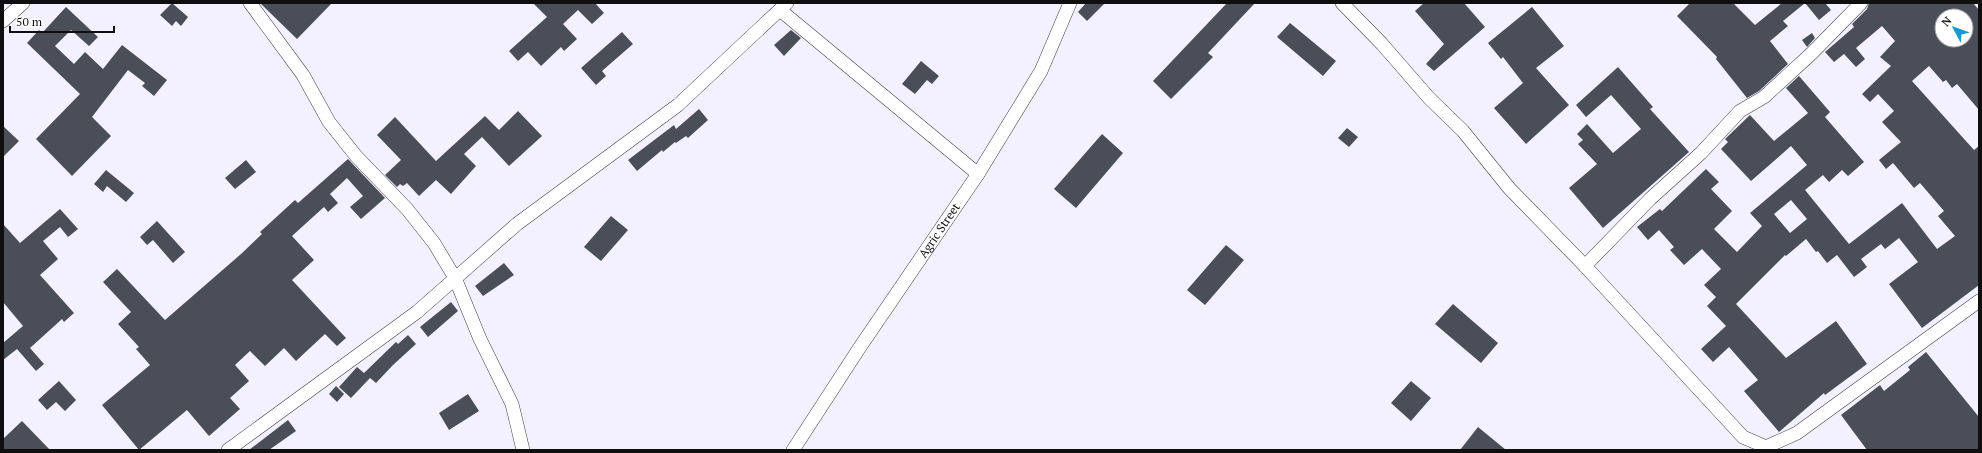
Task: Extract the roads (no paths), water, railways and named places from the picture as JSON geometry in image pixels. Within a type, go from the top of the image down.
[{"type":"street","points":[[3,21],[23,3]]},
{"type":"street","points":[[250,3],[303,75],[329,122],[356,156],[406,209],[434,243],[455,278],[480,340],[512,404],[523,450]]},
{"type":"street","name":"Agric Street","points":[[793,450],[860,347],[978,174],[1041,71],[1070,3]]},
{"type":"street","points":[[1342,3],[1382,44],[1429,98],[1463,131],[1509,188],[1585,266],[1743,437],[1766,447],[1797,433],[1979,301]]},
{"type":"street","points":[[1585,266],[1650,199],[1701,153],[1740,111],[1764,97],[1812,53],[1861,3]]},
{"type":"street","points":[[228,450],[417,312],[517,224],[678,105],[784,6],[978,174]]}]
